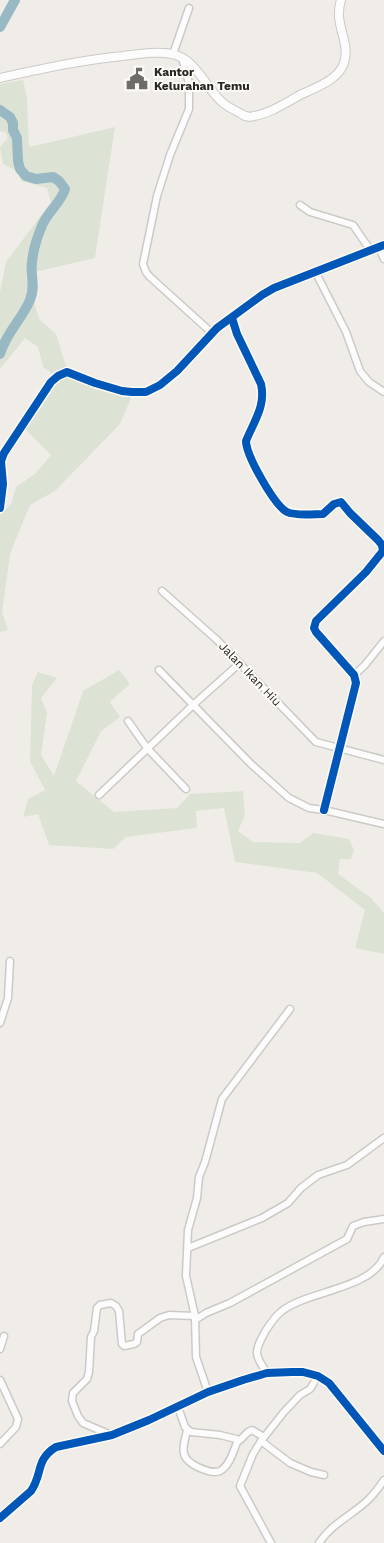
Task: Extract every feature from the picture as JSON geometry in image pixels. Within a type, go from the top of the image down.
[{"type":"main road","points":[[0,78],[108,57],[144,53],[173,54],[192,66],[224,104],[246,116],[252,117],[268,112],[328,81],[341,68],[346,49],[339,23],[341,0]]},
{"type":"street","points":[[173,54],[189,8]]},
{"type":"street","points":[[182,58],[189,83],[189,110],[170,155],[157,196],[143,264],[149,276],[212,333]]},
{"type":"street","points":[[300,205],[310,212],[353,225],[371,251]]},
{"type":"street","points":[[0,508],[3,484],[1,461],[4,452],[58,376],[67,372],[122,391],[146,392],[160,385],[173,374],[212,333],[274,288],[381,246],[384,259]]},
{"type":"street","points":[[316,273],[346,332],[360,371],[374,387],[384,392]]},
{"type":"street","points":[[232,318],[258,376],[262,392],[262,405],[246,441],[247,447],[255,467],[272,496],[287,512],[295,513],[323,514],[334,504],[341,502],[382,545],[383,551],[380,556],[314,625],[316,632],[354,675],[356,686],[324,810]]},
{"type":"street","name":"Jalan Ikan Hiu","points":[[162,591],[199,623],[240,663],[316,742],[384,760]]},
{"type":"street","points":[[354,675],[365,665],[384,641]]},
{"type":"street","points":[[100,795],[147,748],[240,663]]},
{"type":"street","points":[[159,670],[251,764],[289,798],[309,808],[384,824]]},
{"type":"street","points":[[128,721],[147,748],[186,789]]},
{"type":"street","points":[[0,1023],[8,998],[10,961]]},
{"type":"street","points":[[208,1392],[196,1357],[195,1318],[186,1276],[188,1230],[197,1198],[199,1177],[205,1162],[222,1099],[290,1009]]},
{"type":"street","points":[[188,1248],[262,1218],[288,1203],[318,1175],[347,1166],[384,1138]]},
{"type":"street","points":[[112,1435],[83,1423],[72,1401],[73,1393],[87,1379],[97,1308],[100,1305],[111,1302],[116,1306],[119,1311],[122,1344],[124,1346],[134,1344],[137,1342],[138,1334],[160,1318],[169,1316],[195,1318],[230,1303],[347,1239],[353,1226],[384,1219]]},
{"type":"street","points":[[267,1373],[257,1356],[257,1348],[275,1318],[288,1307],[361,1279],[377,1268],[384,1257]]},
{"type":"street","points":[[0,1350],[4,1336]]},
{"type":"street","points":[[0,1518],[31,1491],[42,1459],[56,1447],[112,1435],[208,1392],[267,1373],[303,1372],[318,1376],[329,1383],[384,1450]]},
{"type":"street","points":[[271,1543],[240,1486],[253,1454],[262,1439],[300,1395],[310,1389],[318,1376]]},
{"type":"street","points":[[0,1380],[2,1389],[17,1415],[18,1423],[0,1444]]},
{"type":"street","points":[[178,1406],[187,1430],[183,1453],[190,1463],[210,1472],[219,1471],[223,1469],[238,1440]]},
{"type":"street","points":[[187,1430],[242,1440],[252,1430],[290,1463],[324,1475]]},
{"type":"street","points":[[319,1543],[333,1526],[369,1499],[384,1480]]},
{"type":"green space","points":[[23,80],[27,98],[29,147],[115,127],[95,258],[26,274],[39,319],[56,334],[69,375],[133,393],[120,424],[55,491],[30,505],[10,554],[2,612],[8,630],[0,632],[0,515],[11,504],[16,487],[36,473],[51,455],[24,428],[58,378],[43,367],[38,347],[25,338],[0,369],[0,292],[6,262],[51,202],[47,188],[21,181],[17,171],[3,164],[0,147],[8,138],[6,133],[0,131],[0,84]]},
{"type":"green space","points":[[119,670],[130,684],[110,702],[120,717],[101,731],[76,781],[114,812],[177,808],[190,794],[243,791],[245,815],[238,831],[253,842],[300,843],[313,833],[349,839],[354,850],[351,859],[340,859],[338,874],[371,898],[384,913],[384,954],[355,948],[365,910],[317,873],[235,862],[224,808],[196,811],[197,828],[126,837],[113,849],[49,845],[38,814],[23,817],[28,799],[45,790],[30,761],[32,685],[38,672],[57,678],[41,698],[47,713],[41,755],[54,776],[83,691]]},
{"type":"waterway","points":[[0,27],[15,0]]},
{"type":"waterway","points":[[0,110],[10,117],[13,123],[13,130],[17,138],[20,169],[26,176],[36,179],[53,177],[65,189],[43,223],[37,240],[32,262],[32,295],[23,314],[6,339],[0,354]]},
{"type":"cycle path","points":[[0,508],[3,484],[1,461],[4,453],[51,382],[58,376],[67,372],[122,391],[146,392],[160,385],[177,371],[217,328],[262,295],[274,288],[384,245]]},
{"type":"cycle path","points":[[232,318],[237,334],[261,384],[261,406],[246,441],[251,457],[268,490],[282,508],[287,512],[295,514],[323,514],[334,504],[341,502],[382,545],[383,551],[366,572],[316,621],[314,628],[354,675],[356,683],[324,810]]},
{"type":"cycle path","points":[[0,1518],[31,1491],[35,1485],[42,1462],[49,1452],[56,1447],[112,1435],[208,1392],[267,1373],[303,1372],[318,1376],[329,1383],[384,1451]]},
{"type":"place","name":"Kantor Kelurahan Temu","points":[[137,79]]}]
